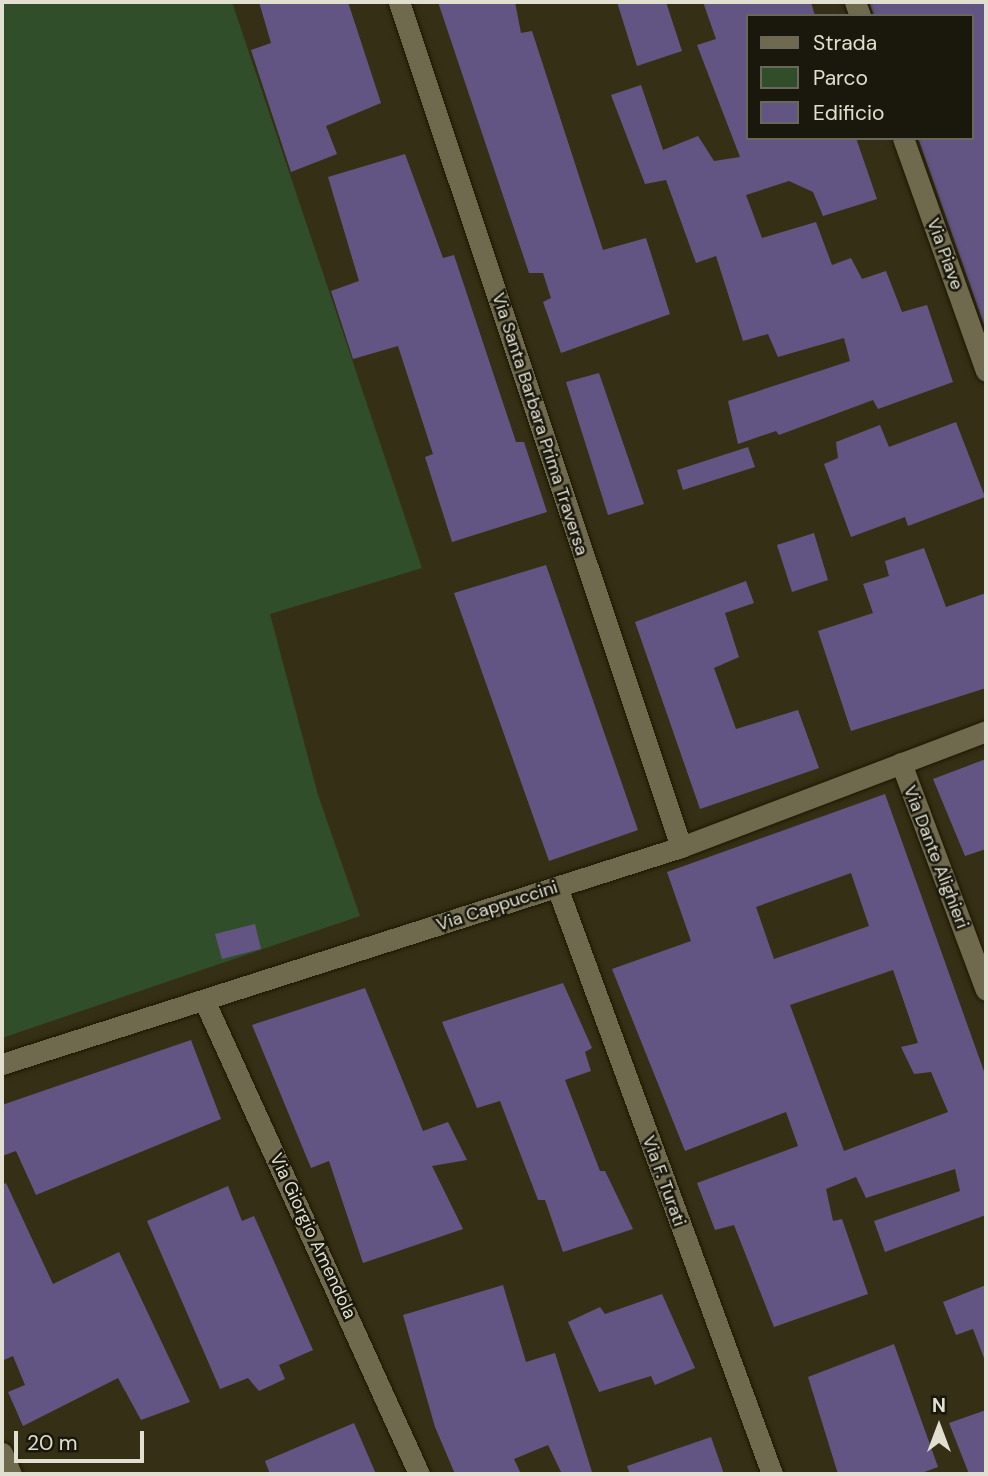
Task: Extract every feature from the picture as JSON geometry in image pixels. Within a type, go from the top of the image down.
[{"type":"street","name":"Via Santa Barbara Prima Traversa","points":[[399,2],[681,847]]},
{"type":"street","name":"Via Piave","points":[[904,140],[986,371]]},
{"type":"street","name":"Via Cappuccini","points":[[2,1064],[681,847],[986,731]]},
{"type":"street","name":"Via Dante Alighieri","points":[[901,763],[986,990]]},
{"type":"street","name":"Via F. Turati","points":[[557,887],[772,1474]]},
{"type":"street","name":"Via Giorgio Amendola","points":[[204,1000],[419,1474]]},
{"type":"street","points":[[2,1453],[11,1474]]},
{"type":"green space","points":[[2,2],[232,2],[422,568],[270,614],[318,795],[360,916],[2,1038]]},
{"type":"building","points":[[259,2],[348,2],[381,103],[326,126],[337,154],[291,172],[251,50],[271,43]]},
{"type":"building","points":[[438,2],[515,2],[521,33],[532,31],[603,250],[646,238],[670,314],[561,353],[543,302],[551,298],[543,273],[529,273]]},
{"type":"building","points":[[617,2],[666,2],[682,51],[637,66]]},
{"type":"building","points":[[703,2],[811,2],[814,14],[746,14],[746,140],[857,140],[877,199],[823,216],[813,192],[789,181],[746,195],[762,238],[816,222],[832,265],[851,258],[862,279],[886,271],[902,312],[927,305],[953,382],[878,409],[873,400],[779,435],[776,431],[738,444],[728,401],[850,361],[844,338],[778,357],[768,334],[743,341],[716,256],[696,263],[666,180],[645,184],[611,95],[641,85],[663,150],[698,136],[714,161],[740,157],[697,45],[716,39]]},
{"type":"building","points":[[869,2],[986,2],[986,330],[919,140],[974,140],[974,14],[873,14]]},
{"type":"building","points":[[405,154],[443,258],[454,255],[516,442],[524,442],[547,512],[452,542],[425,457],[433,454],[398,346],[353,359],[331,291],[359,281],[328,177]]},
{"type":"building","points":[[599,373],[644,504],[608,515],[566,382]]},
{"type":"building","points":[[956,422],[985,497],[908,526],[905,517],[851,537],[824,464],[838,458],[836,442],[880,425],[889,447]]},
{"type":"building","points":[[748,447],[755,467],[683,490],[677,470]]},
{"type":"building","points":[[814,533],[828,580],[792,592],[777,545]]},
{"type":"building","points":[[924,548],[946,607],[986,593],[986,688],[851,731],[818,631],[873,613],[863,584],[889,576],[885,561]]},
{"type":"building","points":[[546,565],[638,830],[549,861],[454,593]]},
{"type":"building","points":[[746,581],[754,603],[725,613],[739,657],[714,668],[736,729],[798,710],[819,768],[700,809],[635,622]]},
{"type":"building","points":[[986,759],[986,849],[965,856],[933,779]]},
{"type":"building","points":[[885,794],[986,1077],[986,1215],[885,1252],[874,1221],[960,1191],[955,1169],[866,1198],[856,1177],[826,1189],[833,1221],[842,1219],[868,1294],[774,1327],[734,1225],[715,1230],[697,1183],[798,1146],[786,1112],[685,1151],[612,969],[691,941],[667,872]],"holes":[[[851,873],[869,926],[774,959],[756,907]],[[893,970],[918,1043],[901,1047],[914,1074],[931,1072],[948,1112],[844,1151],[790,1005]]]},
{"type":"building","points":[[255,924],[261,949],[222,959],[215,934]]},
{"type":"building","points":[[563,983],[592,1048],[585,1052],[591,1071],[565,1080],[600,1171],[605,1171],[633,1229],[563,1252],[545,1200],[538,1200],[500,1101],[477,1108],[442,1022]]},
{"type":"building","points":[[365,988],[423,1131],[448,1122],[467,1160],[432,1166],[463,1229],[363,1263],[329,1161],[311,1168],[252,1025]]},
{"type":"building","points":[[191,1040],[221,1119],[36,1195],[16,1151],[2,1156],[2,1105]]},
{"type":"building","points":[[6,1183],[53,1284],[119,1252],[190,1402],[141,1420],[118,1378],[23,1426],[8,1392],[25,1385],[13,1356],[2,1361],[2,1185]]},
{"type":"building","points":[[228,1186],[242,1221],[254,1216],[313,1350],[279,1365],[285,1379],[259,1391],[248,1378],[220,1389],[147,1221]]},
{"type":"building","points":[[503,1285],[526,1362],[555,1353],[592,1472],[562,1474],[548,1445],[514,1459],[521,1474],[455,1474],[435,1427],[403,1315]]},
{"type":"building","points":[[986,1285],[984,1358],[973,1329],[956,1335],[943,1302]]},
{"type":"building","points":[[662,1294],[695,1368],[655,1385],[651,1376],[599,1392],[568,1322],[600,1307],[605,1314]]},
{"type":"building","points":[[894,1344],[938,1467],[919,1474],[838,1474],[808,1377]]},
{"type":"building","points":[[986,1410],[986,1474],[969,1474],[949,1423]]},
{"type":"building","points":[[354,1423],[376,1474],[270,1474],[265,1461]]},
{"type":"building","points":[[711,1437],[724,1474],[630,1474],[627,1466]]}]
